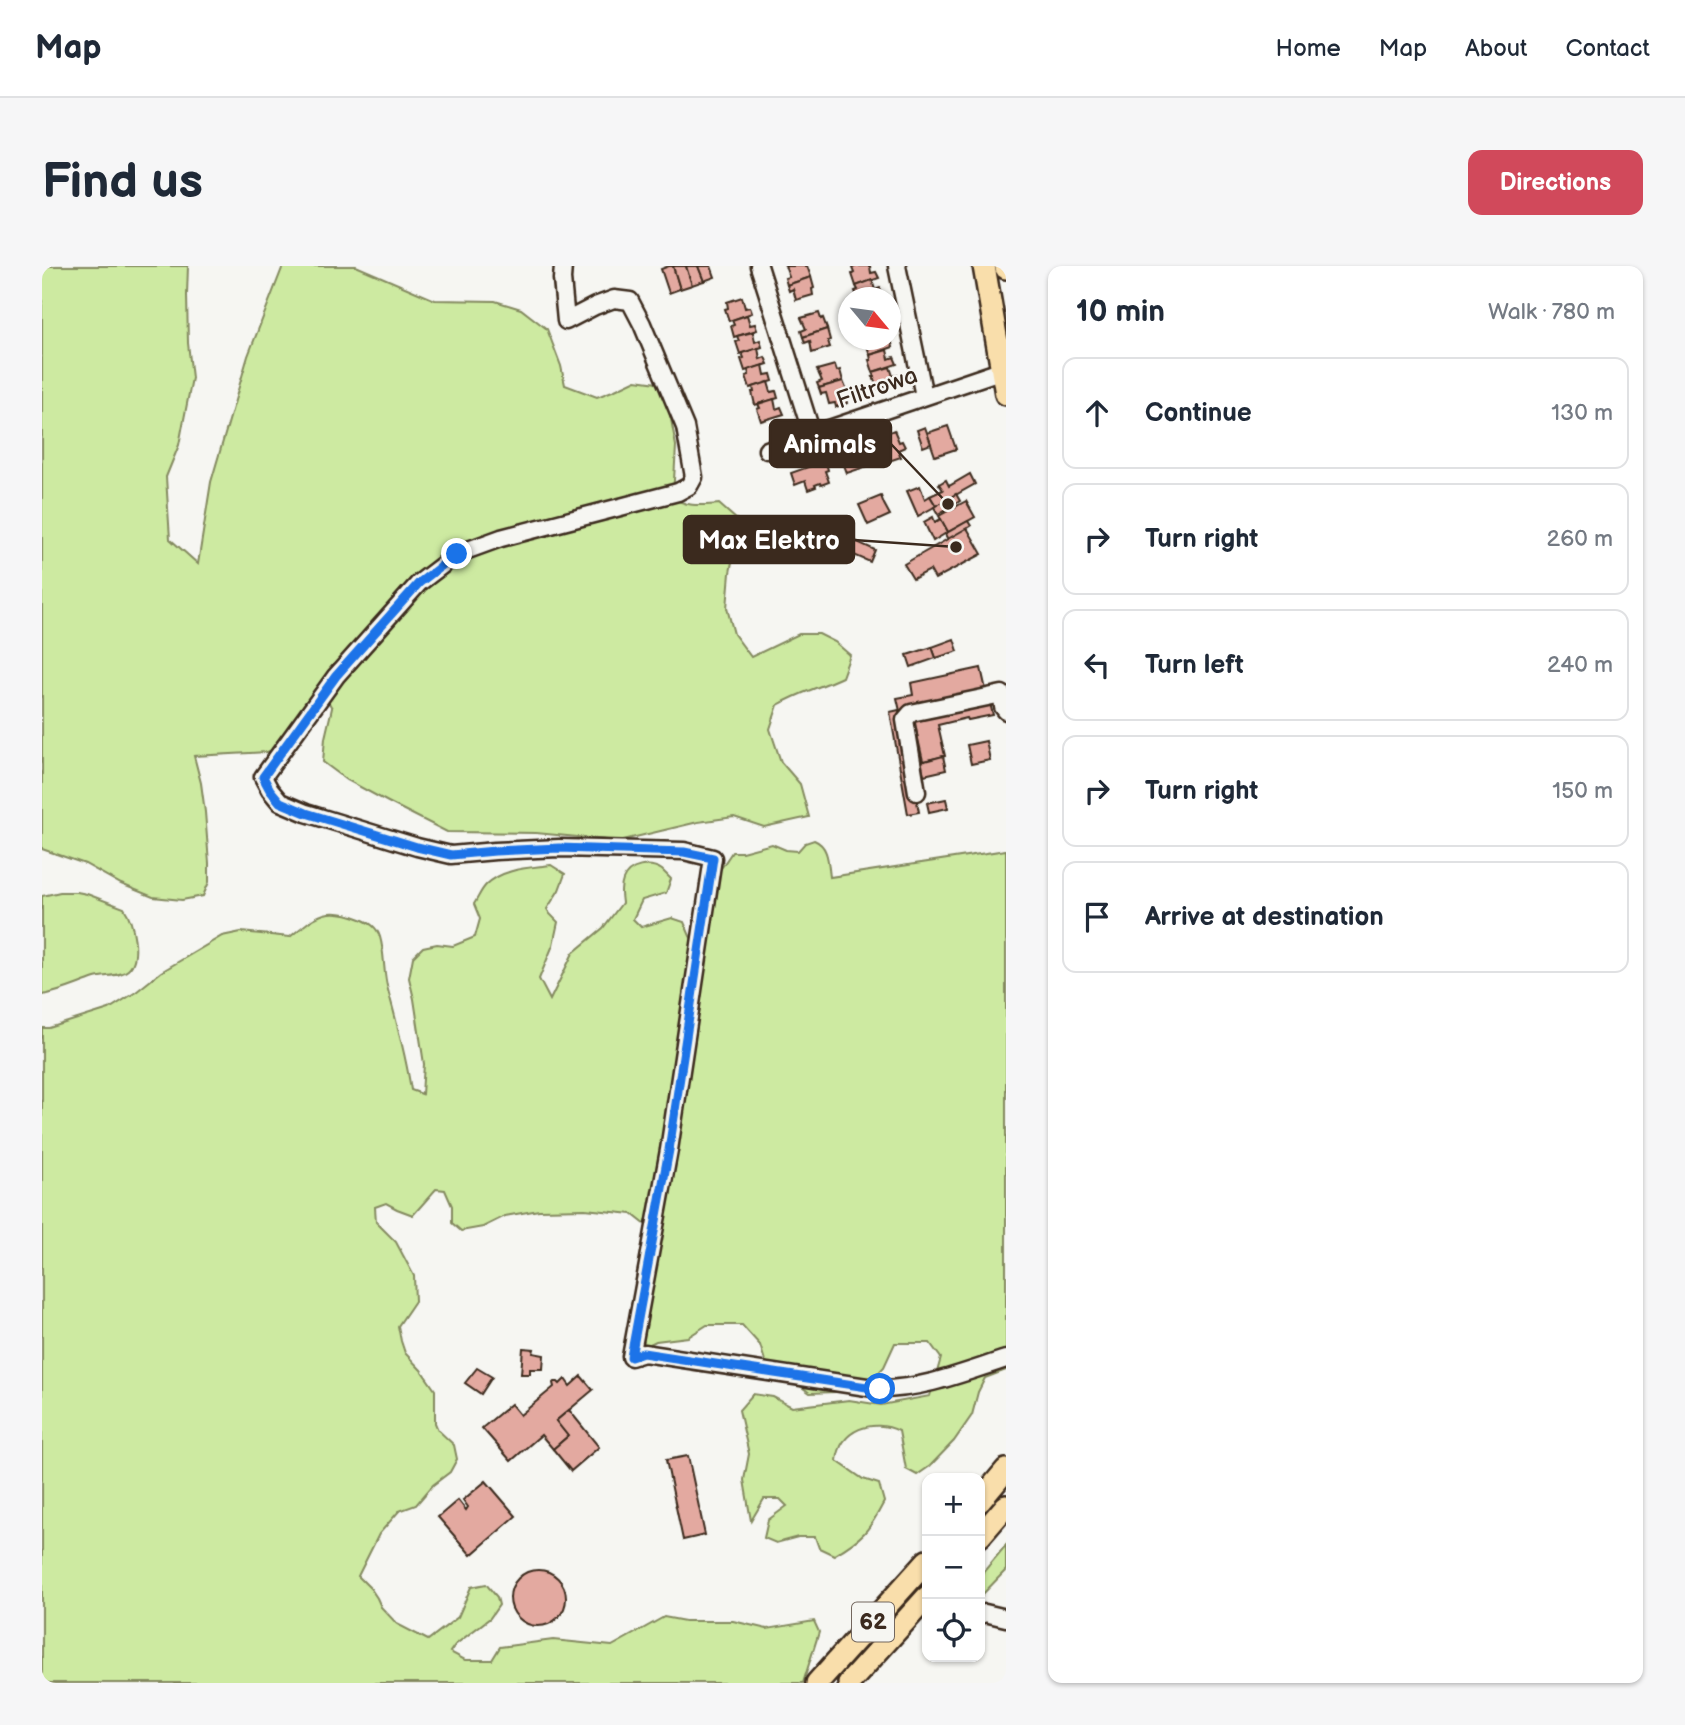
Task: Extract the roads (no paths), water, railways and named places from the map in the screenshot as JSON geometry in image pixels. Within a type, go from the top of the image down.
[{"type":"main road","points":[[984,266],[1006,394]]},
{"type":"main road","points":[[985,1495],[1006,1470]]},
{"type":"main road","points":[[985,1530],[1006,1506]]},
{"type":"main road","name":"62","points":[[817,1683],[922,1567]]},
{"type":"main road","name":"62","points":[[849,1683],[925,1599]]},
{"type":"street","points":[[563,266],[566,321],[614,299],[630,301],[685,427],[694,477],[690,486],[631,505],[501,538],[457,554],[419,583],[336,676],[263,777],[280,802],[306,813],[451,855],[559,848],[684,852],[713,858],[669,1150],[631,1357],[643,1353],[880,1389],[922,1385],[1006,1359]]},
{"type":"street","points":[[759,266],[812,434]]},
{"type":"street","points":[[897,266],[924,396]]},
{"type":"street","name":"Filtrowa","points":[[767,450],[1004,370]]},
{"type":"street","points":[[917,792],[905,720],[908,715],[1002,694],[1003,707],[1006,710]]},
{"type":"street","points":[[985,1613],[1006,1618]]},
{"type":"place","name":"Animals","points":[[948,504]]},
{"type":"place","name":"Max Elektro","points":[[956,547]]}]
